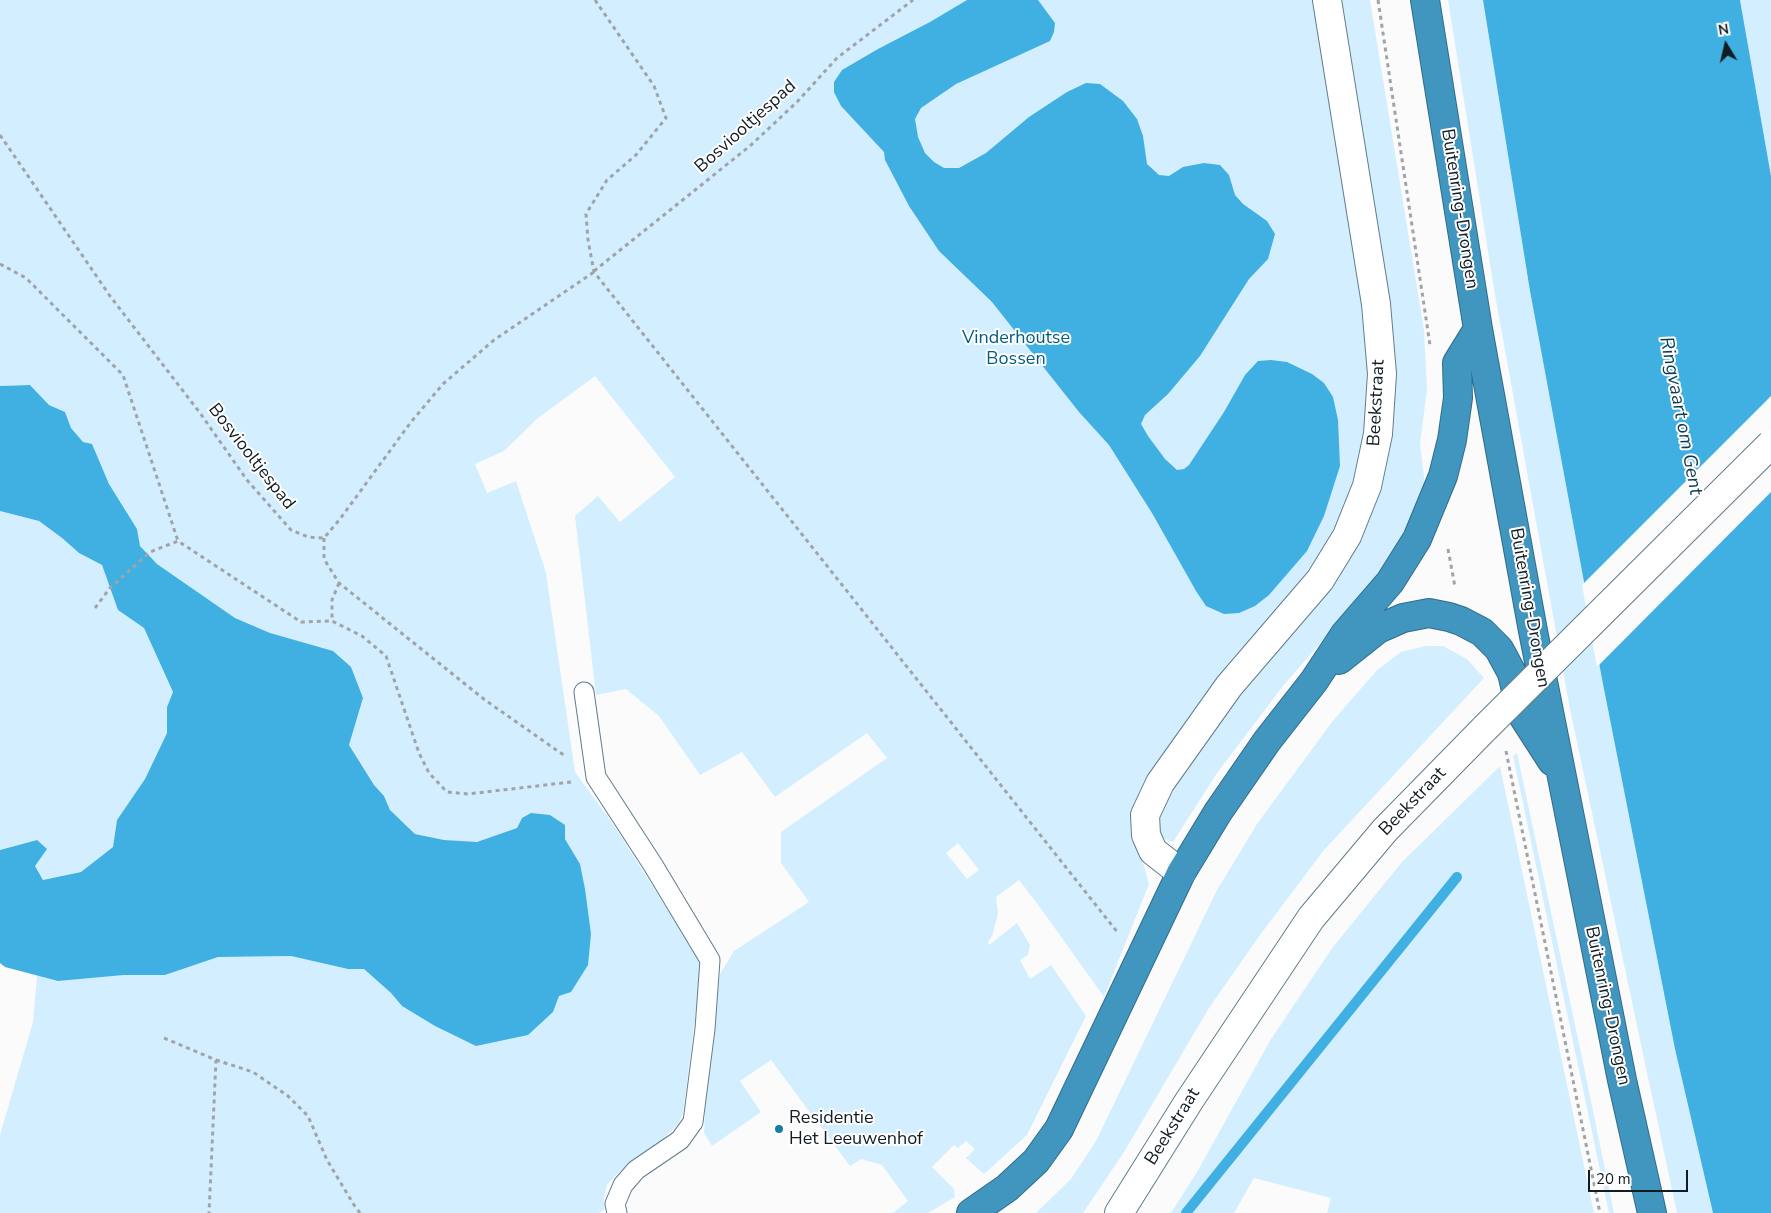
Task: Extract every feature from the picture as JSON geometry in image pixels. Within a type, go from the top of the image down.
[{"type":"highway","name":"Buitenring-Drongen","points":[[1425,0],[1478,329],[1560,772],[1622,1080],[1652,1213]]},
{"type":"highway","points":[[971,1213],[1014,1181],[1036,1161],[1059,1129],[1181,873],[1218,812],[1261,749],[1314,681],[1345,634],[1390,582],[1417,539],[1443,476],[1452,440],[1458,398],[1457,362],[1478,329]]},
{"type":"highway","points":[[1314,681],[1378,629],[1403,618],[1429,613],[1461,621],[1482,632],[1499,649],[1512,672],[1522,713],[1560,772]]},
{"type":"street","name":"Beekstraat","points":[[1181,873],[1153,851],[1146,835],[1145,815],[1160,783],[1229,686],[1320,580],[1347,536],[1367,486],[1378,434],[1382,374],[1376,304],[1327,0]]},
{"type":"street","name":"Beekstraat","points":[[1119,1213],[1189,1101],[1312,918],[1385,830],[1771,444]]},
{"type":"lane","points":[[584,692],[596,777],[653,865],[710,960],[705,1029],[693,1122],[680,1140],[636,1170],[623,1185],[615,1204],[616,1213]]},
{"type":"path","points":[[595,0],[654,86],[666,118],[636,155],[607,180],[586,214],[588,240],[594,271],[1139,960]]},
{"type":"path","name":"Bosviooltjespad","points":[[0,134],[110,296],[200,413],[247,480],[291,530],[308,537],[324,538],[411,422],[443,384],[494,340],[594,271],[750,146],[797,102],[837,58],[913,0]]},
{"type":"path","points":[[1378,0],[1431,348]]},
{"type":"path","points":[[0,264],[26,278],[123,374],[178,540],[300,622],[332,621],[362,636],[386,656],[419,753],[429,773],[447,792],[468,794],[551,785],[596,777]]},
{"type":"path","points":[[324,538],[324,559],[339,583],[485,700],[596,777]]},
{"type":"path","points":[[96,608],[110,588],[150,552],[178,540]]},
{"type":"path","points":[[1447,548],[1461,621]]},
{"type":"path","points":[[332,621],[332,600],[339,583]]},
{"type":"path","points":[[1505,749],[1600,1213]]},
{"type":"path","points":[[164,1038],[216,1060],[253,1072],[288,1096],[308,1116],[327,1160],[360,1213]]},
{"type":"path","points":[[209,1213],[216,1060]]},
{"type":"green space","name":"Vinderhoutse Bossen","points":[[0,0],[1313,0],[1358,244],[1370,381],[1366,458],[1339,528],[1286,600],[1133,827],[1149,884],[1104,997],[1019,880],[996,897],[998,914],[992,936],[988,942],[989,945],[1017,923],[1030,945],[1028,955],[1020,960],[1030,979],[1051,965],[1086,1016],[1027,1135],[984,1174],[966,1158],[975,1149],[966,1141],[958,1148],[954,1145],[932,1167],[954,1189],[955,1197],[928,1213],[893,1213],[908,1201],[882,1165],[861,1159],[850,1166],[771,1060],[740,1081],[761,1112],[712,1146],[704,1133],[706,1089],[720,974],[734,951],[809,902],[781,863],[781,832],[887,758],[867,733],[775,797],[742,752],[700,775],[659,716],[626,689],[596,695],[575,516],[598,496],[620,522],[675,477],[595,376],[538,418],[504,451],[475,464],[487,493],[516,481],[546,573],[575,772],[615,827],[702,964],[683,1113],[678,1124],[658,1144],[636,1158],[607,1185],[604,1197],[604,1210],[599,1213],[0,1213],[0,1135],[33,1022],[37,975],[58,981],[124,975],[165,975],[218,957],[291,956],[348,969],[364,969],[391,993],[402,1006],[477,1046],[553,1012],[559,996],[580,864],[565,839],[522,818],[517,828],[477,843],[444,840],[415,834],[390,810],[384,796],[374,785],[349,745],[363,698],[270,633],[235,618],[157,564],[140,546],[137,529],[109,484],[92,445],[83,442],[71,428],[65,412],[49,405],[30,385],[0,386]],"holes":[[[958,843],[979,870],[967,879],[946,853]]]},
{"type":"green space","points":[[1338,0],[1370,0],[1424,330],[1427,389],[1420,444],[1425,485],[1390,562],[1283,686],[1217,773],[1173,842],[1157,836],[1155,822],[1166,793],[1385,457]]},
{"type":"green space","points":[[1448,0],[1483,0],[1530,291],[1602,679],[1675,1049],[1713,1213],[1677,1213],[1570,709],[1495,295]]},
{"type":"green space","points":[[1740,0],[1771,0],[1771,176]]},
{"type":"green space","points":[[0,511],[39,521],[79,553],[102,565],[118,610],[144,628],[173,692],[167,707],[167,733],[145,779],[117,820],[113,847],[81,872],[43,880],[35,866],[37,840],[0,850]]},
{"type":"green space","points":[[1426,646],[1443,646],[1467,659],[1484,678],[1324,850],[1260,935],[1209,1008],[1124,1152],[1083,1213],[1036,1213],[1071,1179],[1096,1141],[1217,890],[1257,824],[1332,722],[1377,670],[1401,652]]},
{"type":"green space","points":[[1517,753],[1614,1213],[1609,1213],[1513,756]]},
{"type":"green space","points":[[1500,766],[1594,1213],[1327,1213],[1331,1198],[1254,1178],[1234,1213],[1171,1213],[1197,1172],[1271,1039],[1333,947],[1402,862]]},
{"type":"water","points":[[967,0],[1038,0],[1055,23],[1054,32],[1050,41],[956,84],[921,108],[915,119],[918,137],[925,153],[934,162],[944,168],[959,168],[986,153],[1029,117],[1067,92],[1086,83],[1100,84],[1123,101],[1137,119],[1143,136],[1147,164],[1159,175],[1169,176],[1183,167],[1204,163],[1220,165],[1229,175],[1235,195],[1243,204],[1267,221],[1275,234],[1268,259],[1249,279],[1200,356],[1168,394],[1145,415],[1141,424],[1165,459],[1177,470],[1184,469],[1189,465],[1224,412],[1245,375],[1258,361],[1287,362],[1312,374],[1324,383],[1333,397],[1338,420],[1340,466],[1324,516],[1307,551],[1269,595],[1255,606],[1239,613],[1224,614],[1206,606],[1152,513],[1109,445],[1079,412],[992,302],[939,251],[909,206],[885,160],[884,152],[841,106],[834,92],[834,82],[842,70]]},
{"type":"water","name":"Ringvaart om Gent","points":[[1483,0],[1740,0],[1771,176],[1771,1213],[1713,1213],[1675,1049],[1602,679],[1530,291]]},
{"type":"water","points":[[30,385],[49,405],[65,412],[71,428],[83,442],[92,444],[109,484],[137,529],[140,546],[157,564],[235,618],[270,633],[333,651],[351,667],[363,698],[349,745],[374,785],[384,796],[390,810],[415,834],[444,840],[477,842],[517,828],[522,818],[531,813],[550,815],[565,825],[565,839],[580,864],[585,889],[591,934],[588,965],[571,992],[559,996],[553,1012],[528,1035],[476,1046],[435,1026],[402,1006],[391,993],[364,969],[348,969],[291,956],[218,957],[165,975],[124,975],[58,981],[5,967],[0,963],[0,850],[37,840],[47,849],[35,866],[43,880],[81,872],[113,847],[117,820],[145,779],[167,733],[167,707],[173,692],[144,628],[118,610],[102,565],[79,553],[39,521],[0,511],[0,386]]},
{"type":"pier","points":[[1771,396],[1771,492],[1597,667],[1582,585]]},
{"type":"waterway","points":[[1186,1213],[1457,877]]},
{"type":"place","name":"Residentie Het Leeuwenhof","points":[[779,1129]]}]
